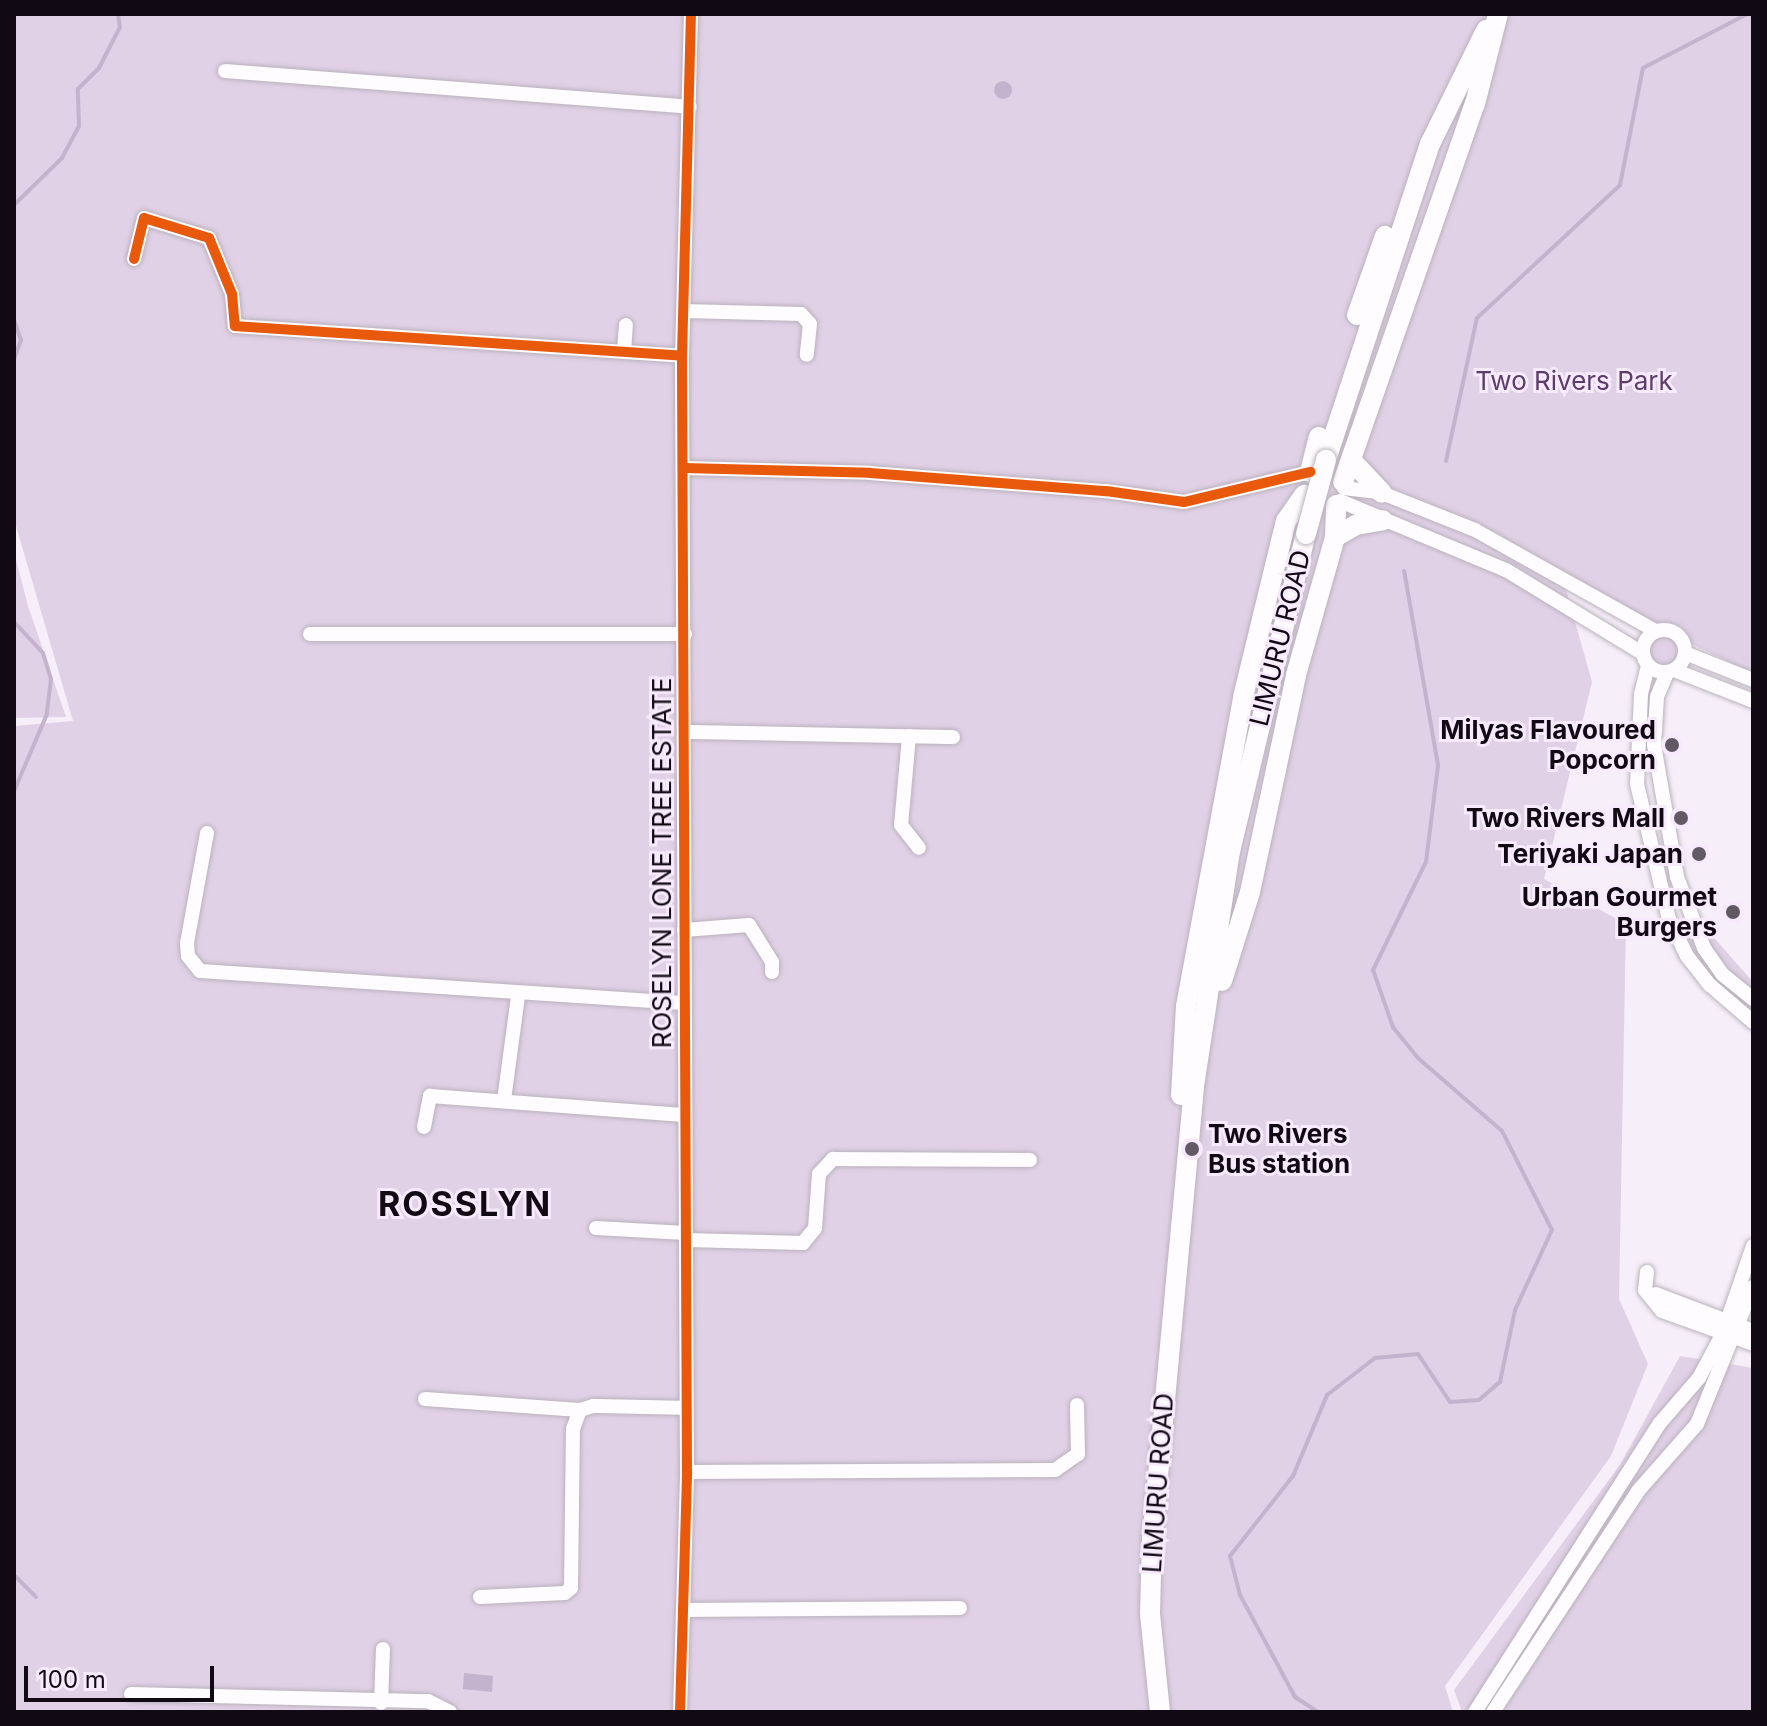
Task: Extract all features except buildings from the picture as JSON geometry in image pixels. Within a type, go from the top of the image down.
[{"type":"main road","name":"LIMURU ROAD","points":[[1160,1712],[1150,1614],[1152,1540],[1189,1147],[1229,856],[1430,144],[1497,16]]},
{"type":"main road","name":"LIMURU ROAD","points":[[1189,1147],[1222,981],[1239,864],[1288,646],[1405,253],[1497,16]]},
{"type":"main road","name":"LIMURU ROAD","points":[[1177,1254],[1173,1219],[1189,992],[1243,697],[1286,521],[1304,495],[1337,479]]},
{"type":"main road","points":[[1304,495],[1317,508],[1337,479],[1382,493]]},
{"type":"main road","points":[[1320,536],[1356,525],[1392,523]]},
{"type":"street","name":"ROSELYN LONE TREE ESTATE","points":[[680,1712],[687,1472],[683,1115],[686,732],[682,356],[691,14]]},
{"type":"street","points":[[225,71],[690,107]]},
{"type":"street","points":[[134,259],[144,218],[209,238],[232,294],[235,326],[682,356]]},
{"type":"street","points":[[684,311],[801,314],[810,324],[807,355]]},
{"type":"street","points":[[624,352],[626,325]]},
{"type":"street","points":[[684,468],[870,473],[1184,502],[1337,479],[1392,523],[1506,570],[1645,660],[1753,701]]},
{"type":"street","points":[[1382,493],[1519,552],[1656,631],[1675,632],[1685,653],[1753,680]]},
{"type":"street","points":[[1392,523],[1407,502]]},
{"type":"street","points":[[1656,631],[1646,640],[1637,784],[1661,893],[1687,956],[1734,1009],[1753,1022]]},
{"type":"street","points":[[310,634],[685,634]]},
{"type":"street","points":[[1685,653],[1670,671],[1657,697],[1654,745],[1677,877],[1704,948],[1722,974],[1753,999]]},
{"type":"street","points":[[686,732],[953,737]]},
{"type":"street","points":[[909,736],[901,825],[919,848]]},
{"type":"street","points":[[207,833],[187,943],[188,956],[200,971],[518,996],[683,1003]]},
{"type":"street","points":[[684,930],[749,925],[772,962],[772,972]]},
{"type":"street","points":[[504,1100],[518,996]]},
{"type":"street","points":[[424,1127],[430,1096],[683,1115]]},
{"type":"street","points":[[596,1228],[803,1243],[815,1228],[819,1174],[833,1159],[1030,1160]]},
{"type":"street","points":[[1475,1712],[1660,1423],[1735,1330],[1753,1246]]},
{"type":"street","points":[[1735,1330],[1651,1303],[1647,1272],[1654,1293],[1668,1303],[1735,1330],[1753,1344]]},
{"type":"street","points":[[1493,1712],[1638,1491],[1692,1432],[1753,1287]]},
{"type":"street","points":[[425,1399],[580,1410],[593,1406],[685,1408]]},
{"type":"street","points":[[687,1472],[1055,1470],[1078,1454],[1077,1405]]},
{"type":"street","points":[[480,1597],[565,1593],[571,1588],[573,1429],[580,1410]]},
{"type":"street","points":[[684,1610],[960,1608]]},
{"type":"street","points":[[381,1703],[383,1649]]},
{"type":"street","points":[[131,1694],[381,1703],[428,1701],[445,1705],[450,1712]]},
{"type":"green space","name":"Two Rivers Park","points":[[14,14],[1753,14],[1753,673],[1679,638],[1683,652],[1677,666],[1653,668],[1645,646],[1664,630],[1563,579],[1592,682],[1544,879],[1626,924],[1619,1299],[1648,1364],[1611,1456],[1445,1686],[1453,1712],[14,1712],[14,726],[73,721],[14,519]]},
{"type":"green space","points":[[14,552],[28,606],[66,717],[14,718]]},
{"type":"green space","points":[[1703,925],[1753,982],[1753,1032],[1699,984],[1673,946]]},
{"type":"green space","points":[[1680,1356],[1753,1368],[1753,1712],[1462,1712],[1454,1690],[1620,1465]]},
{"type":"shaded area","points":[[1003,81],[1012,90],[1003,99],[994,90]]},
{"type":"shaded area","points":[[464,1673],[493,1676],[492,1692],[463,1689]]},
{"type":"waterway","points":[[14,205],[62,158],[79,126],[78,89],[99,68],[120,27],[118,14]]},
{"type":"waterway","points":[[1446,461],[1477,318],[1620,185],[1643,68],[1747,14]]},
{"type":"waterway","points":[[14,320],[21,340],[14,359]]},
{"type":"waterway","points":[[1318,1712],[1295,1697],[1240,1595],[1230,1556],[1293,1476],[1327,1395],[1375,1358],[1418,1354],[1450,1402],[1479,1400],[1500,1382],[1515,1310],[1552,1230],[1502,1131],[1418,1058],[1393,1027],[1373,970],[1426,862],[1438,765],[1404,571]]},
{"type":"waterway","points":[[14,622],[43,653],[51,679],[47,714],[14,791]]},
{"type":"waterway","points":[[14,1537],[14,1565]]},
{"type":"waterway","points":[[14,1575],[36,1597]]},
{"type":"cycle path","points":[[680,1712],[687,1472],[682,356],[691,14]]},
{"type":"cycle path","points":[[134,259],[144,218],[209,238],[232,294],[235,326],[682,356]]},
{"type":"cycle path","points":[[684,468],[870,473],[1106,491],[1184,502],[1310,472]]},
{"type":"place","name":"Milyas Flavoured Popcorn","points":[[1672,745]]},
{"type":"place","name":"Two Rivers Mall","points":[[1681,818]]},
{"type":"place","name":"Teriyaki Japan","points":[[1699,854]]},
{"type":"place","name":"Urban Gourmet Burgers","points":[[1733,912]]},
{"type":"place","name":"Two Rivers Bus station","points":[[1192,1149]]},
{"type":"district","name":"ROSSLYN","points":[[465,1204]]}]
